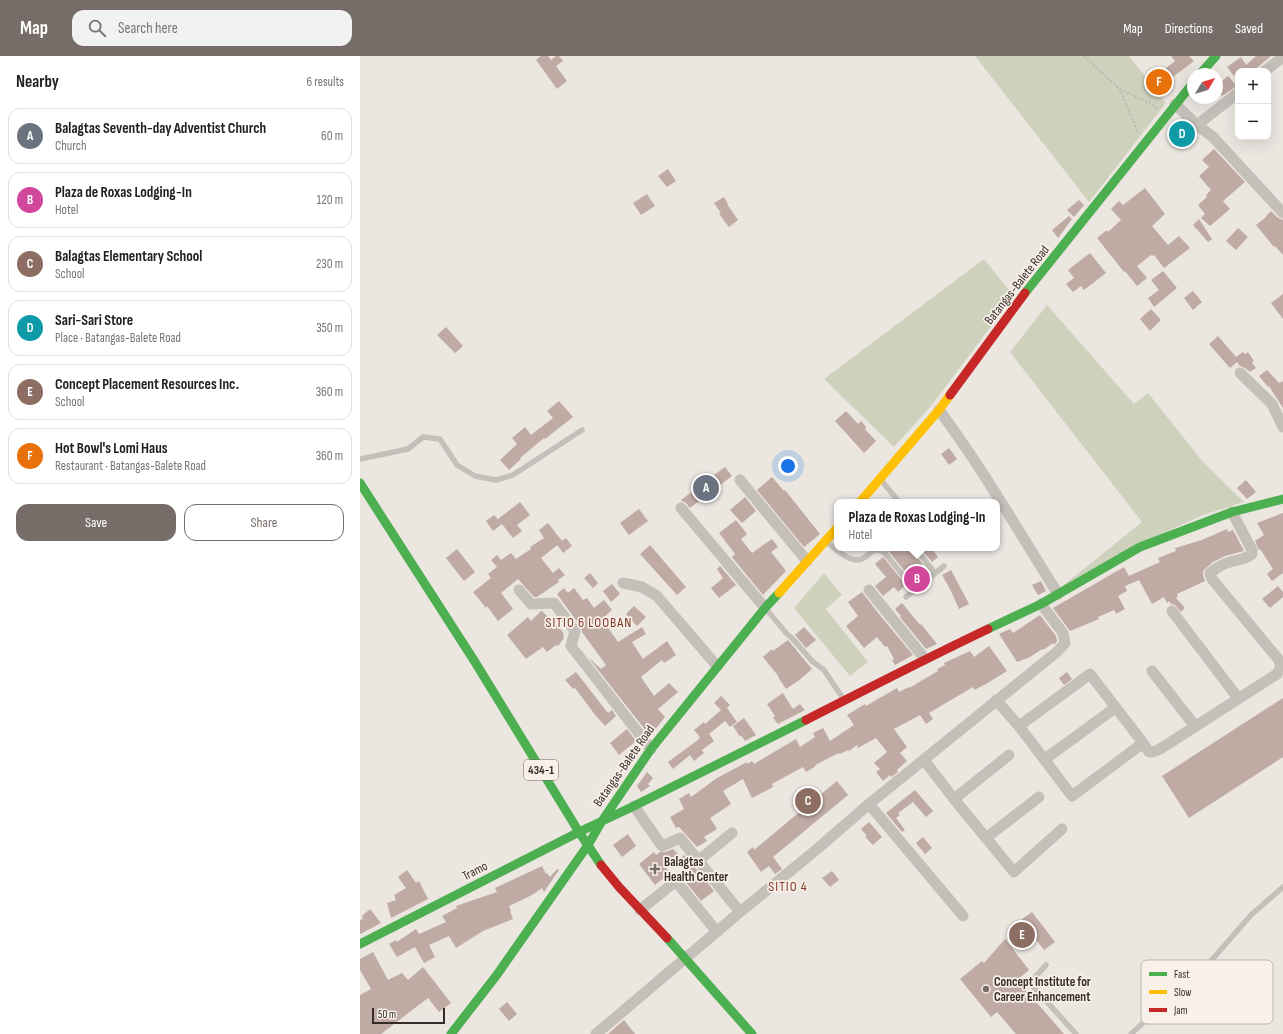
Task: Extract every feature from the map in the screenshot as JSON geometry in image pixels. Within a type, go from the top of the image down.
[{"type":"main road","points":[[1205,68],[1216,56]]},
{"type":"main road","name":"Batangas-Balete Road","points":[[863,499],[939,410],[1017,304],[1187,90]]},
{"type":"main road","name":"434-1","points":[[360,483],[475,662],[579,832],[605,870],[640,910],[686,958],[752,1034]]},
{"type":"main road","name":"Tramo","points":[[361,941],[634,806],[925,659],[1041,604],[1140,547],[1232,512],[1283,499]]},
{"type":"main road","name":"Batangas-Balete Road","points":[[451,1034],[496,976],[588,845],[602,821],[651,749],[765,608],[834,531]]},
{"type":"street","points":[[1269,68],[1283,56]]},
{"type":"street","points":[[1197,125],[1235,95]]},
{"type":"street","points":[[1175,104],[1197,125],[1213,137],[1283,213]]},
{"type":"street","points":[[1240,373],[1272,404],[1283,427]]},
{"type":"street","points":[[939,410],[960,438],[1000,499]]},
{"type":"street","points":[[740,480],[808,561]]},
{"type":"street","points":[[1000,499],[1058,594]]},
{"type":"street","points":[[681,508],[765,608]]},
{"type":"street","points":[[1019,726],[1090,674],[1143,742],[1148,752],[1153,752],[1277,674],[1281,667],[1279,660],[1212,579],[1210,573],[1214,569],[1249,557],[1252,554],[1252,550],[1232,512]]},
{"type":"street","points":[[623,583],[642,587],[657,596],[717,666]]},
{"type":"street","points":[[519,590],[531,604],[554,603],[575,632],[571,646],[651,749]]},
{"type":"street","points":[[868,590],[925,659]]},
{"type":"street","points":[[596,1034],[869,804],[1058,651],[1065,643],[1063,633],[1041,604]]},
{"type":"street","points":[[1172,611],[1238,698]]},
{"type":"street","points":[[1152,671],[1195,726]]},
{"type":"street","points":[[996,700],[1019,726],[1072,796],[1143,742]]},
{"type":"street","points":[[1045,759],[1115,708]]},
{"type":"street","points":[[954,799],[1009,755]]},
{"type":"street","points":[[924,760],[1014,872],[1062,829]]},
{"type":"street","points":[[986,838],[1039,797]]},
{"type":"street","points":[[869,804],[963,916]]},
{"type":"street","points":[[634,806],[662,846],[680,838],[740,912]]},
{"type":"street","points":[[698,861],[732,833]]},
{"type":"street","points":[[640,910],[676,881],[717,932]]},
{"type":"lane","points":[[360,459],[408,449],[423,437],[440,439],[457,465],[475,476],[496,480],[513,475],[582,430]]},
{"type":"lane","points":[[881,479],[897,499]]},
{"type":"lane","points":[[825,541],[834,547]]},
{"type":"lane","points":[[839,551],[849,558],[859,560],[863,559],[873,551]]},
{"type":"lane","points":[[882,551],[915,590]]},
{"type":"lane","points":[[917,551],[935,574]]},
{"type":"lane","points":[[906,597],[944,566]]},
{"type":"lane","points":[[765,608],[812,661],[824,670],[844,700]]},
{"type":"lane","points":[[1212,960],[1251,915],[1283,887]]},
{"type":"lane","points":[[1046,965],[1030,983],[1076,1034]]},
{"type":"lane","points":[[1130,1034],[1141,1024]]},
{"type":"path","points":[[1084,56],[1120,89],[1151,104],[1165,117]]},
{"type":"path","points":[[1120,89],[1143,145]]},
{"type":"green space","points":[[975,56],[1129,56],[1166,103],[1089,202]]},
{"type":"green space","points":[[984,259],[1014,296],[931,406],[894,447],[824,379]]},
{"type":"green space","points":[[1047,305],[1134,404],[1148,393],[1203,462],[1244,502],[1203,515],[1137,545],[1060,588],[1142,522],[1010,352]]},
{"type":"green space","points":[[824,573],[842,595],[826,609],[868,662],[850,676],[794,608]]},
{"type":"building","points":[[541,56],[548,56],[551,60],[556,56],[559,56],[563,61],[556,66],[567,81],[557,89],[536,60]]},
{"type":"building","points":[[1171,56],[1189,56],[1194,61],[1165,83],[1171,90],[1164,96],[1146,74],[1154,68],[1158,74],[1175,61]]},
{"type":"building","points":[[1256,56],[1271,56],[1257,68],[1235,68],[1234,76],[1227,67],[1241,57],[1246,65]]},
{"type":"building","points":[[1228,76],[1235,84],[1235,87],[1223,95],[1223,80]]},
{"type":"building","points":[[1186,124],[1191,129],[1175,146],[1170,142]]},
{"type":"building","points":[[1214,149],[1245,182],[1223,201],[1230,209],[1210,226],[1201,218],[1205,214],[1198,205],[1207,197],[1206,195],[1211,190],[1199,176],[1209,167],[1202,160]]},
{"type":"building","points":[[668,169],[676,181],[667,187],[658,176]]},
{"type":"building","points":[[1145,188],[1165,214],[1152,226],[1168,245],[1179,236],[1190,248],[1164,268],[1154,255],[1151,255],[1137,266],[1147,278],[1137,286],[1097,238],[1107,230],[1108,232],[1121,220],[1111,209],[1119,201],[1123,205]]},
{"type":"building","points":[[647,194],[655,206],[641,215],[633,203]]},
{"type":"building","points":[[724,197],[738,220],[729,227],[719,214],[721,213],[714,203]]},
{"type":"building","points":[[1079,200],[1084,205],[1074,217],[1067,210]]},
{"type":"building","points":[[1271,211],[1278,218],[1283,220],[1283,255],[1275,246],[1274,247],[1256,225]]},
{"type":"building","points":[[1069,216],[1072,219],[1058,238],[1052,230]]},
{"type":"building","points":[[1199,219],[1212,239],[1208,242],[1193,225]]},
{"type":"building","points":[[1238,228],[1248,237],[1236,250],[1226,241]]},
{"type":"building","points":[[1090,253],[1106,273],[1084,290],[1081,286],[1073,292],[1066,284],[1074,278],[1068,270]]},
{"type":"building","points":[[1163,271],[1177,288],[1154,307],[1148,298],[1159,290],[1151,280]]},
{"type":"building","points":[[1193,291],[1202,302],[1193,310],[1184,298]]},
{"type":"building","points":[[1283,294],[1283,319],[1271,303]]},
{"type":"building","points":[[1151,309],[1161,320],[1150,331],[1140,319]]},
{"type":"building","points":[[446,327],[463,346],[455,353],[437,335]]},
{"type":"building","points":[[1218,336],[1236,357],[1243,352],[1245,354],[1248,352],[1254,361],[1252,363],[1256,368],[1250,372],[1240,366],[1237,362],[1230,368],[1209,344]]},
{"type":"building","points":[[1267,370],[1279,383],[1283,381],[1283,408],[1269,386],[1268,387],[1259,376]]},
{"type":"building","points":[[559,401],[573,417],[545,439],[544,438],[520,458],[521,459],[509,470],[500,460],[517,444],[512,438],[525,427],[531,435],[553,418],[547,411]]},
{"type":"building","points":[[846,411],[858,424],[861,421],[866,427],[865,429],[876,441],[864,453],[835,421]]},
{"type":"building","points":[[949,448],[957,459],[949,465],[941,454]]},
{"type":"building","points":[[725,467],[732,476],[690,508],[681,500]]},
{"type":"building","points":[[772,477],[784,491],[785,490],[820,534],[804,547],[757,490]]},
{"type":"building","points":[[1246,480],[1256,492],[1247,499],[1237,488]]},
{"type":"building","points":[[745,497],[756,511],[742,523],[730,510]]},
{"type":"building","points":[[520,502],[530,515],[517,525],[522,531],[513,538],[498,519]]},
{"type":"building","points":[[639,509],[648,521],[629,535],[620,523]]},
{"type":"building","points":[[1283,513],[1283,573],[1272,581],[1267,574],[1273,569],[1260,549],[1259,550],[1255,541],[1264,535],[1257,523]]},
{"type":"building","points":[[494,515],[502,524],[493,531],[486,521]]},
{"type":"building","points":[[736,520],[747,534],[741,539],[752,553],[772,539],[778,547],[771,552],[786,571],[763,595],[732,557],[735,554],[719,533]]},
{"type":"building","points":[[548,523],[562,541],[566,538],[572,546],[563,553],[558,546],[556,546],[541,558],[553,573],[559,568],[565,575],[558,580],[559,582],[537,597],[534,597],[518,579],[501,593],[513,609],[498,621],[487,606],[486,608],[473,592],[491,578],[488,574],[497,567],[491,560],[497,555],[501,560],[511,553],[516,559],[544,538],[539,530]]},
{"type":"building","points":[[1227,529],[1228,532],[1233,530],[1244,551],[1225,556],[1213,562],[1203,571],[1205,581],[1177,594],[1178,597],[1176,598],[1185,608],[1181,612],[1169,601],[1167,603],[1164,597],[1152,604],[1139,580],[1125,586],[1127,591],[1118,596],[1125,609],[1116,614],[1114,610],[1098,617],[1099,619],[1070,631],[1053,608],[1124,567],[1129,576],[1160,562],[1158,558],[1176,551],[1175,548],[1202,540]]},
{"type":"building","points":[[650,545],[686,587],[677,595],[640,554]]},
{"type":"building","points":[[457,549],[475,572],[464,581],[446,558]]},
{"type":"building","points":[[888,551],[913,551],[926,569],[912,580]]},
{"type":"building","points":[[923,551],[933,551],[938,557],[932,562]]},
{"type":"building","points":[[883,557],[906,585],[898,592],[894,587],[883,596],[875,586],[886,577],[875,564]]},
{"type":"building","points":[[720,566],[736,585],[719,598],[711,588],[723,578],[717,569]]},
{"type":"building","points":[[951,570],[969,604],[959,609],[942,575]]},
{"type":"building","points":[[590,573],[598,583],[593,588],[584,578]]},
{"type":"building","points":[[1041,581],[1046,591],[1038,595],[1032,585]]},
{"type":"building","points":[[612,584],[620,594],[611,602],[603,591]]},
{"type":"building","points":[[1278,586],[1283,592],[1283,597],[1270,608],[1262,599]]},
{"type":"building","points":[[564,588],[568,593],[574,588],[583,600],[587,598],[594,608],[604,600],[612,610],[602,619],[618,642],[642,627],[646,634],[632,642],[643,659],[667,641],[676,655],[664,663],[662,660],[641,677],[654,696],[669,683],[678,692],[658,709],[665,717],[650,736],[588,657],[601,669],[606,665],[557,594]]},
{"type":"building","points":[[862,592],[913,655],[895,665],[892,660],[894,659],[887,646],[885,647],[877,637],[864,648],[846,626],[858,616],[848,602]]},
{"type":"building","points":[[902,603],[937,644],[926,649],[895,609]]},
{"type":"building","points":[[634,606],[646,617],[637,626],[626,614]]},
{"type":"building","points":[[541,611],[563,632],[564,638],[558,646],[556,645],[547,652],[543,647],[526,659],[507,635],[528,617],[531,621]]},
{"type":"building","points":[[1040,615],[1056,636],[1057,641],[1054,645],[1053,643],[1030,657],[1017,662],[999,634],[1010,629],[1013,633]]},
{"type":"building","points":[[804,627],[816,640],[806,648],[795,635]]},
{"type":"building","points":[[788,640],[812,669],[786,689],[779,677],[763,657],[772,649],[773,651]]},
{"type":"building","points":[[989,646],[1007,671],[974,690],[973,687],[929,713],[933,719],[926,724],[920,715],[894,729],[907,747],[900,753],[907,761],[897,770],[898,772],[891,777],[890,775],[883,781],[876,772],[880,769],[874,763],[887,752],[876,738],[858,748],[857,745],[849,751],[839,753],[815,765],[816,766],[806,772],[803,767],[772,784],[773,787],[752,798],[743,779],[723,791],[731,804],[710,818],[717,829],[704,837],[707,841],[697,847],[679,827],[676,828],[670,817],[684,809],[679,799],[689,793],[691,797],[717,778],[747,762],[747,764],[752,761],[754,764],[796,739],[800,747],[815,737],[813,733],[823,728],[830,741],[854,725],[847,715],[865,704],[866,706],[897,688],[899,692],[909,688],[938,671],[937,669],[945,665],[944,663],[970,651],[974,657]]},
{"type":"building","points":[[576,672],[608,713],[612,710],[616,716],[605,726],[575,688],[573,689],[565,680]]},
{"type":"building","points":[[1067,672],[1072,679],[1064,685],[1059,678]]},
{"type":"building","points":[[783,693],[793,709],[800,704],[805,710],[778,724],[773,718],[775,716],[767,704]]},
{"type":"building","points":[[721,696],[730,705],[727,708],[737,722],[730,727],[725,721],[709,734],[714,741],[702,750],[704,753],[694,761],[690,755],[673,769],[668,762],[698,740],[700,737],[694,730],[704,722],[705,724],[721,710],[714,703]]},
{"type":"building","points":[[1283,698],[1283,757],[1189,818],[1162,776]]},
{"type":"building","points":[[744,718],[756,735],[745,741],[741,735],[740,737],[733,726]]},
{"type":"building","points":[[627,729],[636,741],[619,755],[610,743]]},
{"type":"building","points":[[647,772],[653,778],[648,784],[650,786],[641,792],[637,786]]},
{"type":"building","points":[[837,781],[848,795],[773,857],[782,869],[775,874],[769,866],[761,872],[747,852],[753,847],[754,850]]},
{"type":"building","points":[[915,790],[933,811],[926,817],[913,802],[898,813],[900,815],[896,818],[905,830],[902,832],[886,813]]},
{"type":"building","points":[[869,822],[882,837],[873,845],[865,837],[867,836],[861,829]]},
{"type":"building","points":[[628,834],[636,846],[622,857],[613,845]]},
{"type":"building","points":[[923,837],[932,848],[925,854],[916,843]]},
{"type":"building","name":"Balagtas Health Center","points":[[673,849],[678,854],[664,865],[670,873],[655,885],[639,864],[654,852],[656,855],[660,852]]},
{"type":"building","points":[[685,855],[714,891],[701,901],[685,881],[692,875],[680,858]]},
{"type":"building","points":[[542,866],[546,874],[547,873],[550,877],[557,869],[559,870],[544,892],[542,888],[532,895],[509,906],[513,919],[483,931],[456,948],[449,936],[429,945],[435,957],[424,963],[415,947],[397,957],[389,944],[396,940],[397,942],[416,929],[419,934],[446,922],[442,916],[457,908],[456,906],[497,892],[495,888]]},
{"type":"building","points":[[407,870],[416,883],[419,881],[428,899],[391,918],[387,903],[396,900],[394,895],[406,888],[398,877]]},
{"type":"building","points":[[832,871],[839,880],[830,887],[822,878]]},
{"type":"building","points":[[370,909],[381,923],[360,934],[360,921],[363,918],[362,916]]},
{"type":"building","points":[[1032,912],[1055,942],[1044,950],[1021,920]]},
{"type":"building","points":[[1005,939],[1029,970],[1017,980],[1064,1034],[1016,1034],[997,1012],[991,1017],[960,979],[982,961],[984,963]]},
{"type":"building","points":[[373,952],[388,980],[402,973],[408,980],[423,967],[451,1003],[439,1012],[428,998],[381,1034],[360,1034],[360,995],[371,989],[360,970],[360,959]]},
{"type":"building","points":[[507,1002],[517,1014],[509,1021],[499,1009]]},
{"type":"building","points":[[624,1020],[635,1034],[608,1034]]},
{"type":"traffic: fast","points":[[1205,68],[1216,56]]},
{"type":"traffic: fast","points":[[1025,293],[1187,90]]},
{"type":"traffic: fast","points":[[360,483],[475,662],[579,832],[601,865]]},
{"type":"traffic: fast","points":[[988,629],[1041,604],[1140,547],[1232,512],[1283,499]]},
{"type":"traffic: fast","points":[[451,1034],[496,976],[588,845],[602,821],[651,749],[765,608],[779,593]]},
{"type":"traffic: fast","points":[[360,944],[579,832],[806,720]]},
{"type":"traffic: fast","points":[[667,938],[752,1034]]},
{"type":"traffic: slow","points":[[863,499],[939,410],[950,395]]},
{"type":"traffic: slow","points":[[779,593],[834,531]]},
{"type":"traffic: jam","points":[[950,395],[1025,293]]},
{"type":"traffic: jam","points":[[806,720],[988,629]]},
{"type":"traffic: jam","points":[[601,865],[619,887],[667,938]]},
{"type":"place","name":"Hot Bowl's Lomi Haus","points":[[1159,82]]},
{"type":"place","name":"Sari-Sari Store","points":[[1182,134]]},
{"type":"place","name":"Balagtas Seventh-day Adventist Church","points":[[706,488]]},
{"type":"place","name":"Plaza de Roxas Lodging-In","points":[[917,579]]},
{"type":"place","name":"Balagtas Elementary School","points":[[808,801]]},
{"type":"place","name":"Balagtas Health Center","points":[[655,869]]},
{"type":"place","name":"Concept Placement Resources Inc.","points":[[1022,935]]},
{"type":"place","name":"Concept Institute for Career Enhancement","points":[[986,989]]},
{"type":"district","name":"SITIO 6 LOOBAN","points":[[589,622]]},
{"type":"district","name":"SITIO 4","points":[[788,886]]}]
